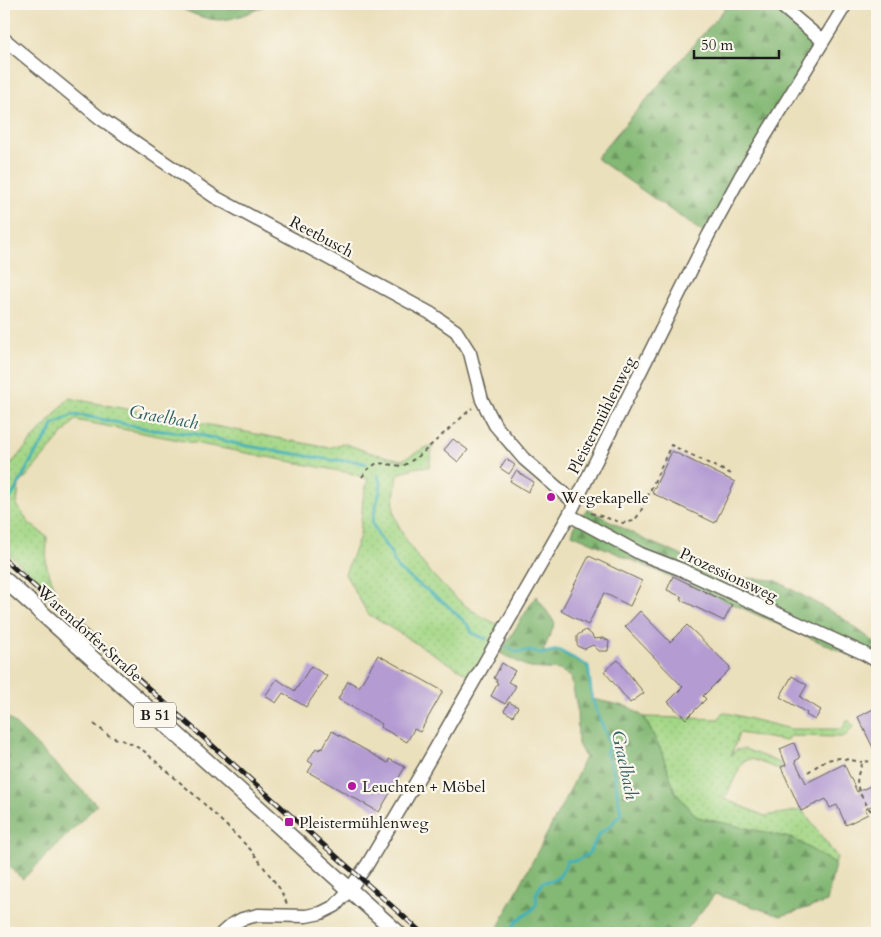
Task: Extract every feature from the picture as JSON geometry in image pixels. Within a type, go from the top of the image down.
[{"type":"main road","name":"Warendorfer Straße","points":[[4,579],[398,933]]},
{"type":"street","points":[[778,4],[823,41]]},
{"type":"street","name":"Pleistermühlenweg","points":[[222,933],[242,919],[258,915],[306,916],[321,913],[335,906],[367,865],[573,518],[575,503],[708,236],[740,177],[846,4]]},
{"type":"street","name":"Reetbusch","points":[[4,39],[100,118],[215,197],[430,313],[456,331],[470,353],[482,400],[495,425],[524,459],[575,503]]},
{"type":"street","name":"Prozessionsweg","points":[[573,518],[640,554],[674,566],[877,662]]},
{"type":"path","points":[[362,477],[367,470],[377,463],[403,466],[419,456],[482,400]]},
{"type":"path","points":[[573,518],[592,512],[623,523],[634,520],[640,513],[671,445],[730,474]]},
{"type":"path","points":[[94,724],[111,737],[128,742],[144,751],[228,827],[263,864],[280,889],[287,904],[289,916]]},
{"type":"path","points":[[808,772],[826,760],[840,758],[862,762],[877,760]]},
{"type":"path","points":[[862,762],[856,778],[857,789],[870,810],[877,812]]},
{"type":"green space","points":[[172,4],[239,7],[251,4],[269,4],[238,17],[214,20],[201,17]]},
{"type":"green space","points":[[729,4],[779,4],[823,41],[708,236],[596,158]]},
{"type":"green space","points":[[69,398],[329,448],[343,443],[371,453],[402,460],[433,444],[429,467],[417,467],[398,474],[394,495],[394,511],[407,542],[427,569],[462,603],[504,628],[475,679],[368,614],[345,574],[360,536],[363,499],[368,479],[350,473],[75,420],[19,485],[17,505],[29,523],[47,537],[46,564],[58,598],[4,550],[4,466],[10,465]]},
{"type":"green space","points":[[588,509],[643,539],[732,577],[775,580],[841,617],[877,644],[877,667],[572,534],[577,520]]},
{"type":"green space","points":[[536,596],[555,623],[543,652],[558,650],[588,666],[592,699],[629,707],[644,717],[661,750],[675,792],[697,817],[794,839],[835,864],[827,902],[781,916],[715,894],[684,933],[495,933],[573,784],[585,757],[578,744],[577,708],[571,677],[560,670],[530,668],[500,653]]},
{"type":"green space","points":[[723,712],[791,729],[842,729],[848,720],[853,725],[844,737],[791,736],[786,741],[739,733],[731,756],[736,750],[745,749],[780,763],[781,770],[752,759],[743,761],[726,796],[720,797],[765,816],[802,810],[837,857],[835,864],[794,839],[697,817],[675,792],[661,750],[644,717],[719,719]]},
{"type":"green space","points":[[4,713],[97,805],[23,879],[4,863]]},
{"type":"water","points":[[196,4],[251,4],[223,8]]},
{"type":"building","points":[[453,439],[468,450],[458,462],[444,450]]},
{"type":"building","points":[[672,451],[735,482],[715,523],[652,493]]},
{"type":"building","points":[[506,459],[515,465],[509,474],[500,468]]},
{"type":"building","points":[[516,471],[534,482],[528,492],[510,481]]},
{"type":"building","points":[[589,556],[642,581],[630,606],[604,593],[588,625],[561,611]]},
{"type":"building","points":[[673,576],[732,605],[724,621],[681,600],[682,597],[667,590]]},
{"type":"building","points":[[640,611],[670,642],[687,625],[730,667],[703,696],[706,699],[686,719],[668,702],[683,687],[625,627]]},
{"type":"building","points":[[586,630],[594,639],[603,638],[609,641],[608,651],[599,651],[593,645],[584,649],[579,647],[577,636]]},
{"type":"building","points":[[378,655],[443,691],[420,732],[414,729],[407,742],[380,727],[382,724],[338,699],[348,681],[359,687]]},
{"type":"building","points":[[618,660],[644,693],[630,703],[604,671]]},
{"type":"building","points":[[502,663],[515,671],[508,682],[516,686],[505,704],[491,696],[498,683],[494,678]]},
{"type":"building","points":[[311,666],[327,676],[306,707],[283,693],[276,703],[265,696],[277,679],[295,691]]},
{"type":"building","points":[[792,676],[807,685],[800,697],[821,710],[815,720],[780,697]]},
{"type":"building","points":[[509,702],[518,707],[513,716],[504,711]]},
{"type":"building","points":[[877,707],[877,756],[858,717]]},
{"type":"building","points":[[332,731],[388,763],[389,759],[405,767],[379,812],[308,772],[313,764],[308,761],[316,748],[322,749]]},
{"type":"building","points":[[794,743],[800,758],[795,761],[806,783],[844,764],[857,792],[877,783],[877,803],[865,809],[868,814],[846,825],[837,805],[830,808],[826,799],[801,811],[781,767],[786,765],[780,749]]},
{"type":"waterway","name":"Graelbach","points":[[4,498],[8,501],[12,496],[53,425],[72,415],[86,416],[153,430],[195,434],[242,445],[331,460],[355,461],[366,464]]},
{"type":"waterway","name":"Graelbach","points":[[378,475],[381,486],[372,523],[398,569],[447,605],[469,626],[472,633],[486,639]]},
{"type":"waterway","name":"Graelbach","points":[[507,647],[517,652],[530,651],[541,654],[558,650],[588,666],[592,699],[610,744],[606,753],[614,773],[621,814],[609,827],[600,833],[588,854],[578,860],[567,861],[556,879],[543,882],[536,894],[537,903],[532,910],[515,923],[511,933]]},
{"type":"railway","points":[[4,559],[422,933]]},
{"type":"place","name":"Wegekapelle","points":[[551,497]]},
{"type":"place","name":"Leuchten + Möbel","points":[[352,786]]},
{"type":"place","name":"Pleistermühlenweg","points":[[289,822]]}]
